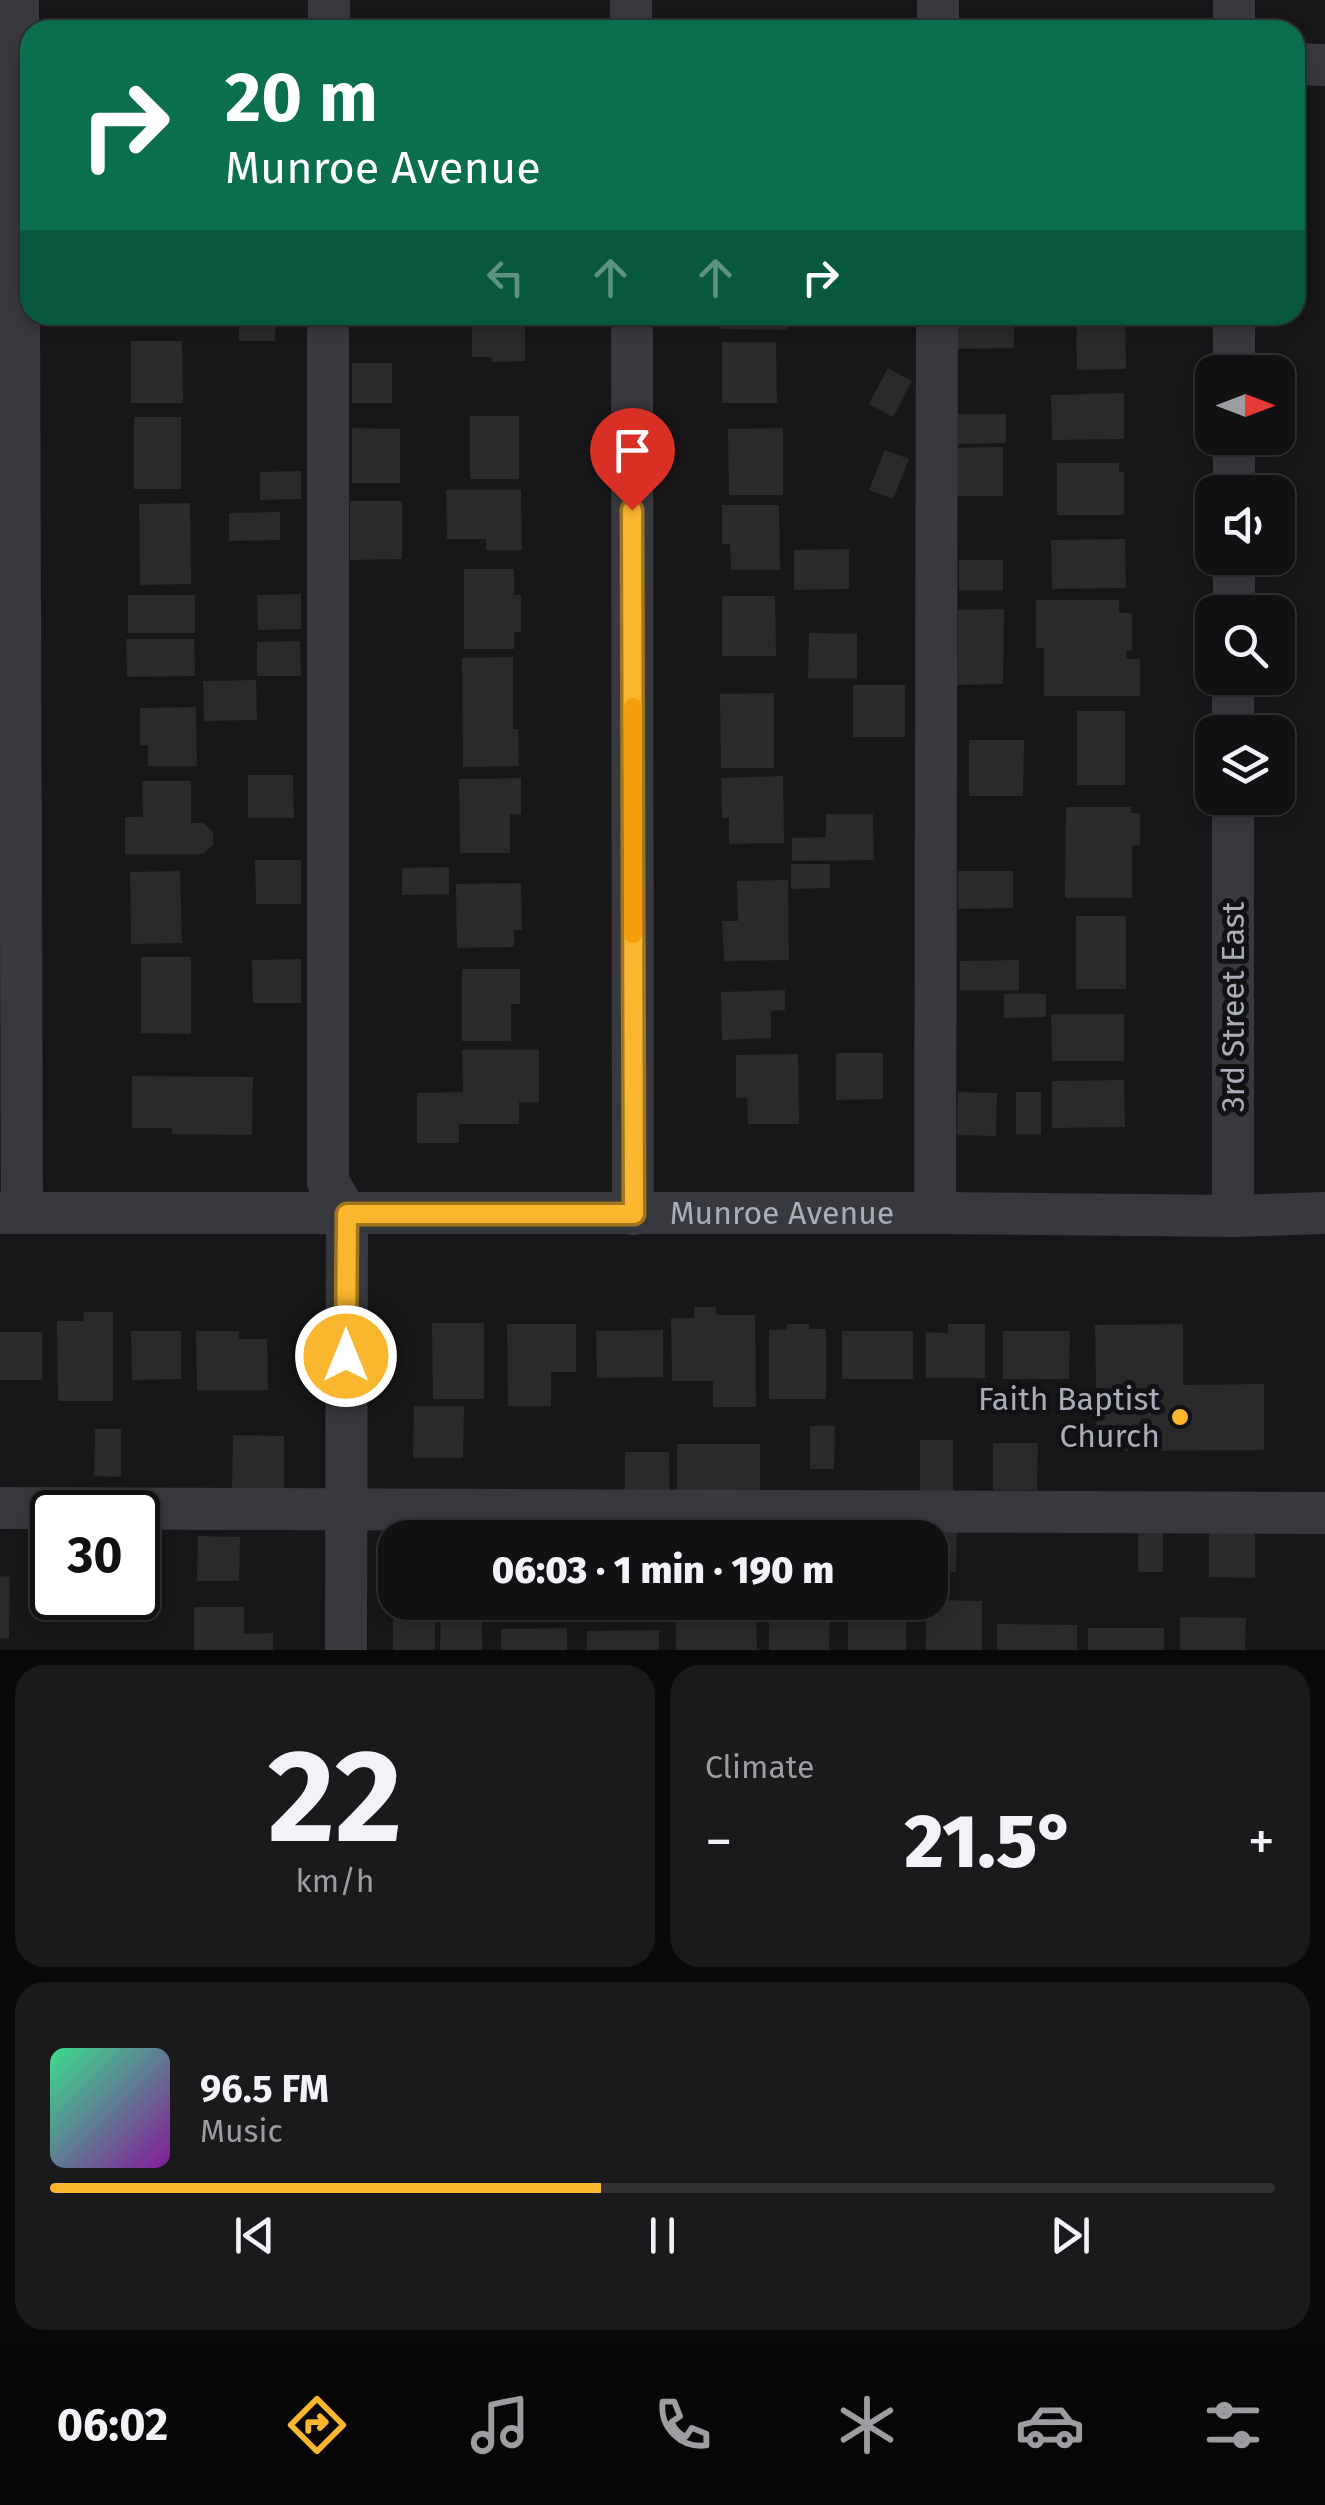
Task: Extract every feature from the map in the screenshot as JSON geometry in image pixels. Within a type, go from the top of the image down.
[{"type":"street","points":[[11,1213],[18,0]]},
{"type":"street","points":[[328,325],[328,1182],[347,1214],[346,1650]]},
{"type":"street","points":[[632,325],[634,1214]]},
{"type":"street","points":[[935,1213],[937,325]]},
{"type":"street","points":[[1234,325],[1234,355]]},
{"type":"street","name":"3rd Street East","points":[[1233,1216],[1234,815]]},
{"type":"street","name":"Munroe Avenue","points":[[11,1213],[1233,1216],[1325,1212]]},
{"type":"street","points":[[0,1508],[1325,1512]]},
{"type":"building","points":[[239,325],[276,325],[275,341],[239,341]]},
{"type":"building","points":[[472,325],[525,325],[525,361],[492,362],[492,357],[472,357]]},
{"type":"building","points":[[721,325],[787,325],[787,330],[721,329]]},
{"type":"building","points":[[955,325],[1014,325],[1014,348],[956,349]]},
{"type":"building","points":[[1076,325],[1125,325],[1126,369],[1077,370]]},
{"type":"building","points":[[131,341],[182,341],[183,403],[131,403]]},
{"type":"building","points":[[722,342],[776,342],[777,403],[722,403]]},
{"type":"building","points":[[352,363],[392,363],[392,403],[352,403]]},
{"type":"building","points":[[888,368],[912,381],[893,417],[869,404]]},
{"type":"building","points":[[1124,393],[1124,439],[1052,440],[1051,395]]},
{"type":"building","points":[[958,414],[1006,414],[1006,443],[958,444]]},
{"type":"building","points":[[470,416],[519,416],[519,479],[470,479]]},
{"type":"building","points":[[134,417],[181,417],[181,489],[134,489]]},
{"type":"building","points":[[352,428],[400,429],[400,483],[352,483]]},
{"type":"building","points":[[783,428],[783,495],[729,495],[728,429]]},
{"type":"building","points":[[1003,447],[1003,496],[954,496],[953,448]]},
{"type":"building","points":[[885,450],[909,459],[893,499],[869,490]]},
{"type":"building","points":[[1057,463],[1119,463],[1119,472],[1124,472],[1124,515],[1057,515]]},
{"type":"building","points":[[301,471],[301,499],[260,500],[260,472]]},
{"type":"building","points":[[446,490],[521,490],[522,550],[486,550],[486,539],[447,539]]},
{"type":"building","points":[[350,501],[402,501],[402,559],[350,560]]},
{"type":"building","points":[[190,503],[191,584],[140,585],[139,504]]},
{"type":"building","points":[[722,505],[779,505],[780,570],[731,570],[730,544],[722,544]]},
{"type":"building","points":[[280,512],[280,540],[229,541],[229,513]]},
{"type":"building","points":[[1125,539],[1126,588],[1052,589],[1051,540]]},
{"type":"building","points":[[849,549],[849,589],[794,590],[794,550]]},
{"type":"building","points":[[959,560],[1003,560],[1003,590],[959,590]]},
{"type":"building","points":[[464,569],[514,569],[514,595],[521,595],[521,632],[514,632],[514,649],[464,649]]},
{"type":"building","points":[[301,594],[301,629],[258,630],[257,595]]},
{"type":"building","points":[[128,595],[195,595],[195,633],[128,633]]},
{"type":"building","points":[[722,596],[775,596],[776,656],[722,656]]},
{"type":"building","points":[[1036,600],[1119,600],[1119,613],[1132,613],[1132,651],[1126,651],[1126,659],[1140,659],[1140,696],[1044,696],[1044,648],[1036,648]]},
{"type":"building","points":[[1004,609],[1003,684],[957,685],[958,610]]},
{"type":"building","points":[[809,633],[857,634],[857,678],[808,678]]},
{"type":"building","points":[[126,639],[194,639],[195,676],[127,677]]},
{"type":"building","points":[[300,641],[301,676],[257,676],[257,642]]},
{"type":"building","points":[[513,657],[513,729],[518,729],[519,766],[463,767],[462,658]]},
{"type":"building","points":[[256,680],[257,720],[204,721],[203,681]]},
{"type":"building","points":[[853,685],[905,685],[905,737],[853,737]]},
{"type":"building","points":[[774,693],[774,768],[721,768],[720,694]]},
{"type":"building","points":[[196,707],[197,766],[148,766],[148,745],[140,745],[140,708]]},
{"type":"building","points":[[1077,711],[1125,711],[1125,785],[1077,785]]},
{"type":"building","points":[[969,740],[1024,740],[1023,796],[969,796]]},
{"type":"building","points":[[248,775],[293,775],[294,818],[248,818]]},
{"type":"building","points":[[783,776],[784,843],[729,844],[729,818],[722,818],[721,778]]},
{"type":"building","points":[[521,778],[521,814],[510,814],[510,853],[460,853],[459,779]]},
{"type":"building","points":[[142,781],[191,781],[191,823],[203,823],[213,832],[213,845],[203,854],[125,854],[125,817],[143,817]]},
{"type":"building","points":[[1066,807],[1131,807],[1131,813],[1140,813],[1140,845],[1132,845],[1132,898],[1065,898]]},
{"type":"building","points":[[826,814],[873,814],[874,860],[792,861],[792,838],[826,837]]},
{"type":"building","points":[[255,860],[301,860],[301,904],[256,904]]},
{"type":"building","points":[[791,864],[830,864],[830,888],[791,889]]},
{"type":"building","points":[[449,867],[449,894],[402,895],[402,868]]},
{"type":"building","points":[[180,871],[182,943],[131,944],[130,872]]},
{"type":"building","points":[[958,871],[1013,871],[1013,908],[958,909]]},
{"type":"building","points":[[788,880],[789,960],[724,961],[722,921],[738,921],[737,881]]},
{"type":"building","points":[[521,883],[522,930],[514,930],[514,947],[457,948],[456,884]]},
{"type":"building","points":[[1076,916],[1126,916],[1126,989],[1076,989]]},
{"type":"building","points":[[141,957],[191,957],[191,1034],[141,1033]]},
{"type":"building","points":[[301,959],[301,1003],[253,1003],[252,960]]},
{"type":"building","points":[[1019,960],[1019,990],[960,990],[960,961]]},
{"type":"building","points":[[462,969],[520,969],[520,1004],[511,1004],[511,1041],[462,1041]]},
{"type":"building","points":[[785,990],[785,1010],[771,1011],[771,1038],[722,1040],[721,992]]},
{"type":"building","points":[[1004,994],[1046,994],[1046,1017],[1004,1018]]},
{"type":"building","points":[[1051,1014],[1124,1014],[1124,1061],[1052,1061]]},
{"type":"building","points":[[462,1050],[539,1050],[539,1102],[519,1102],[519,1124],[459,1124],[459,1143],[417,1143],[417,1093],[463,1092]]},
{"type":"building","points":[[836,1053],[883,1053],[883,1099],[836,1100]]},
{"type":"building","points":[[798,1054],[799,1124],[748,1124],[747,1098],[736,1098],[736,1055]]},
{"type":"building","points":[[132,1076],[253,1077],[252,1135],[172,1134],[172,1128],[132,1128]]},
{"type":"building","points":[[1124,1080],[1125,1127],[1052,1128],[1052,1081]]},
{"type":"building","points":[[958,1092],[997,1093],[996,1136],[957,1135]]},
{"type":"building","points":[[1016,1092],[1041,1092],[1041,1134],[1016,1134]]},
{"type":"building","points":[[694,1307],[716,1307],[716,1315],[755,1315],[756,1407],[713,1407],[713,1381],[672,1381],[671,1318],[694,1318]]},
{"type":"building","points":[[83,1312],[113,1312],[113,1401],[58,1401],[57,1321],[84,1321]]},
{"type":"building","points":[[432,1323],[484,1323],[484,1399],[433,1399]]},
{"type":"building","points":[[507,1324],[576,1324],[576,1372],[551,1372],[551,1406],[508,1406]]},
{"type":"building","points":[[787,1324],[826,1329],[826,1399],[769,1399],[769,1330],[787,1330]]},
{"type":"building","points":[[948,1324],[985,1324],[985,1378],[926,1378],[926,1332],[948,1333]]},
{"type":"building","name":"Faith Baptist Church","points":[[1183,1324],[1183,1385],[1264,1384],[1264,1450],[1097,1451],[1095,1325]]},
{"type":"building","points":[[663,1330],[663,1377],[597,1378],[596,1331]]},
{"type":"building","points":[[131,1331],[181,1331],[181,1379],[132,1380]]},
{"type":"building","points":[[196,1331],[239,1331],[239,1339],[267,1339],[268,1390],[197,1390]]},
{"type":"building","points":[[842,1331],[913,1331],[913,1379],[842,1379]]},
{"type":"building","points":[[1003,1331],[1070,1331],[1069,1379],[1003,1379]]},
{"type":"building","points":[[0,1332],[42,1332],[42,1380],[0,1380]]},
{"type":"building","points":[[414,1406],[464,1406],[463,1458],[413,1458]]},
{"type":"building","points":[[810,1426],[835,1426],[834,1469],[810,1469]]},
{"type":"building","points":[[95,1429],[121,1429],[121,1477],[94,1476]]},
{"type":"building","points":[[233,1435],[284,1436],[284,1495],[232,1494]]},
{"type":"building","points":[[920,1440],[953,1440],[953,1491],[920,1492]]},
{"type":"building","points":[[993,1443],[1038,1443],[1037,1490],[993,1490]]},
{"type":"building","points":[[677,1444],[760,1444],[760,1491],[677,1491]]},
{"type":"building","points":[[625,1452],[669,1452],[670,1495],[625,1495]]},
{"type":"building","points":[[948,1527],[957,1527],[956,1572],[948,1572]]},
{"type":"building","points":[[1138,1531],[1163,1531],[1163,1572],[1138,1572]]},
{"type":"building","points":[[1209,1533],[1255,1533],[1255,1578],[1209,1577]]},
{"type":"building","points":[[198,1536],[240,1537],[239,1581],[197,1581]]},
{"type":"building","points":[[0,1576],[10,1577],[9,1638],[0,1638]]},
{"type":"building","points":[[948,1600],[982,1601],[982,1650],[926,1650],[926,1620],[948,1620]]},
{"type":"building","points":[[194,1607],[244,1607],[244,1634],[273,1633],[273,1650],[194,1650]]},
{"type":"building","points":[[1180,1617],[1246,1618],[1245,1650],[1180,1650]]},
{"type":"building","points":[[393,1620],[435,1620],[435,1650],[393,1650]]},
{"type":"building","points":[[441,1620],[482,1620],[482,1650],[440,1650]]},
{"type":"building","points":[[676,1620],[756,1620],[757,1650],[676,1650]]},
{"type":"building","points":[[769,1620],[830,1620],[829,1650],[769,1650]]},
{"type":"building","points":[[848,1621],[906,1621],[906,1650],[848,1650]]},
{"type":"building","points":[[997,1624],[1077,1625],[1077,1650],[997,1650]]},
{"type":"building","points":[[567,1628],[567,1650],[501,1650],[501,1629]]},
{"type":"building","points":[[1088,1628],[1164,1628],[1164,1650],[1088,1650]]},
{"type":"building","points":[[659,1630],[659,1650],[587,1650],[587,1631]]},
{"type":"slow traffic","points":[[633,707],[633,934]]},
{"type":"place","name":"Faith Baptist Church","points":[[1180,1417]]},
{"type":"route","points":[[346,1356],[347,1214],[634,1214],[632,510]]}]
